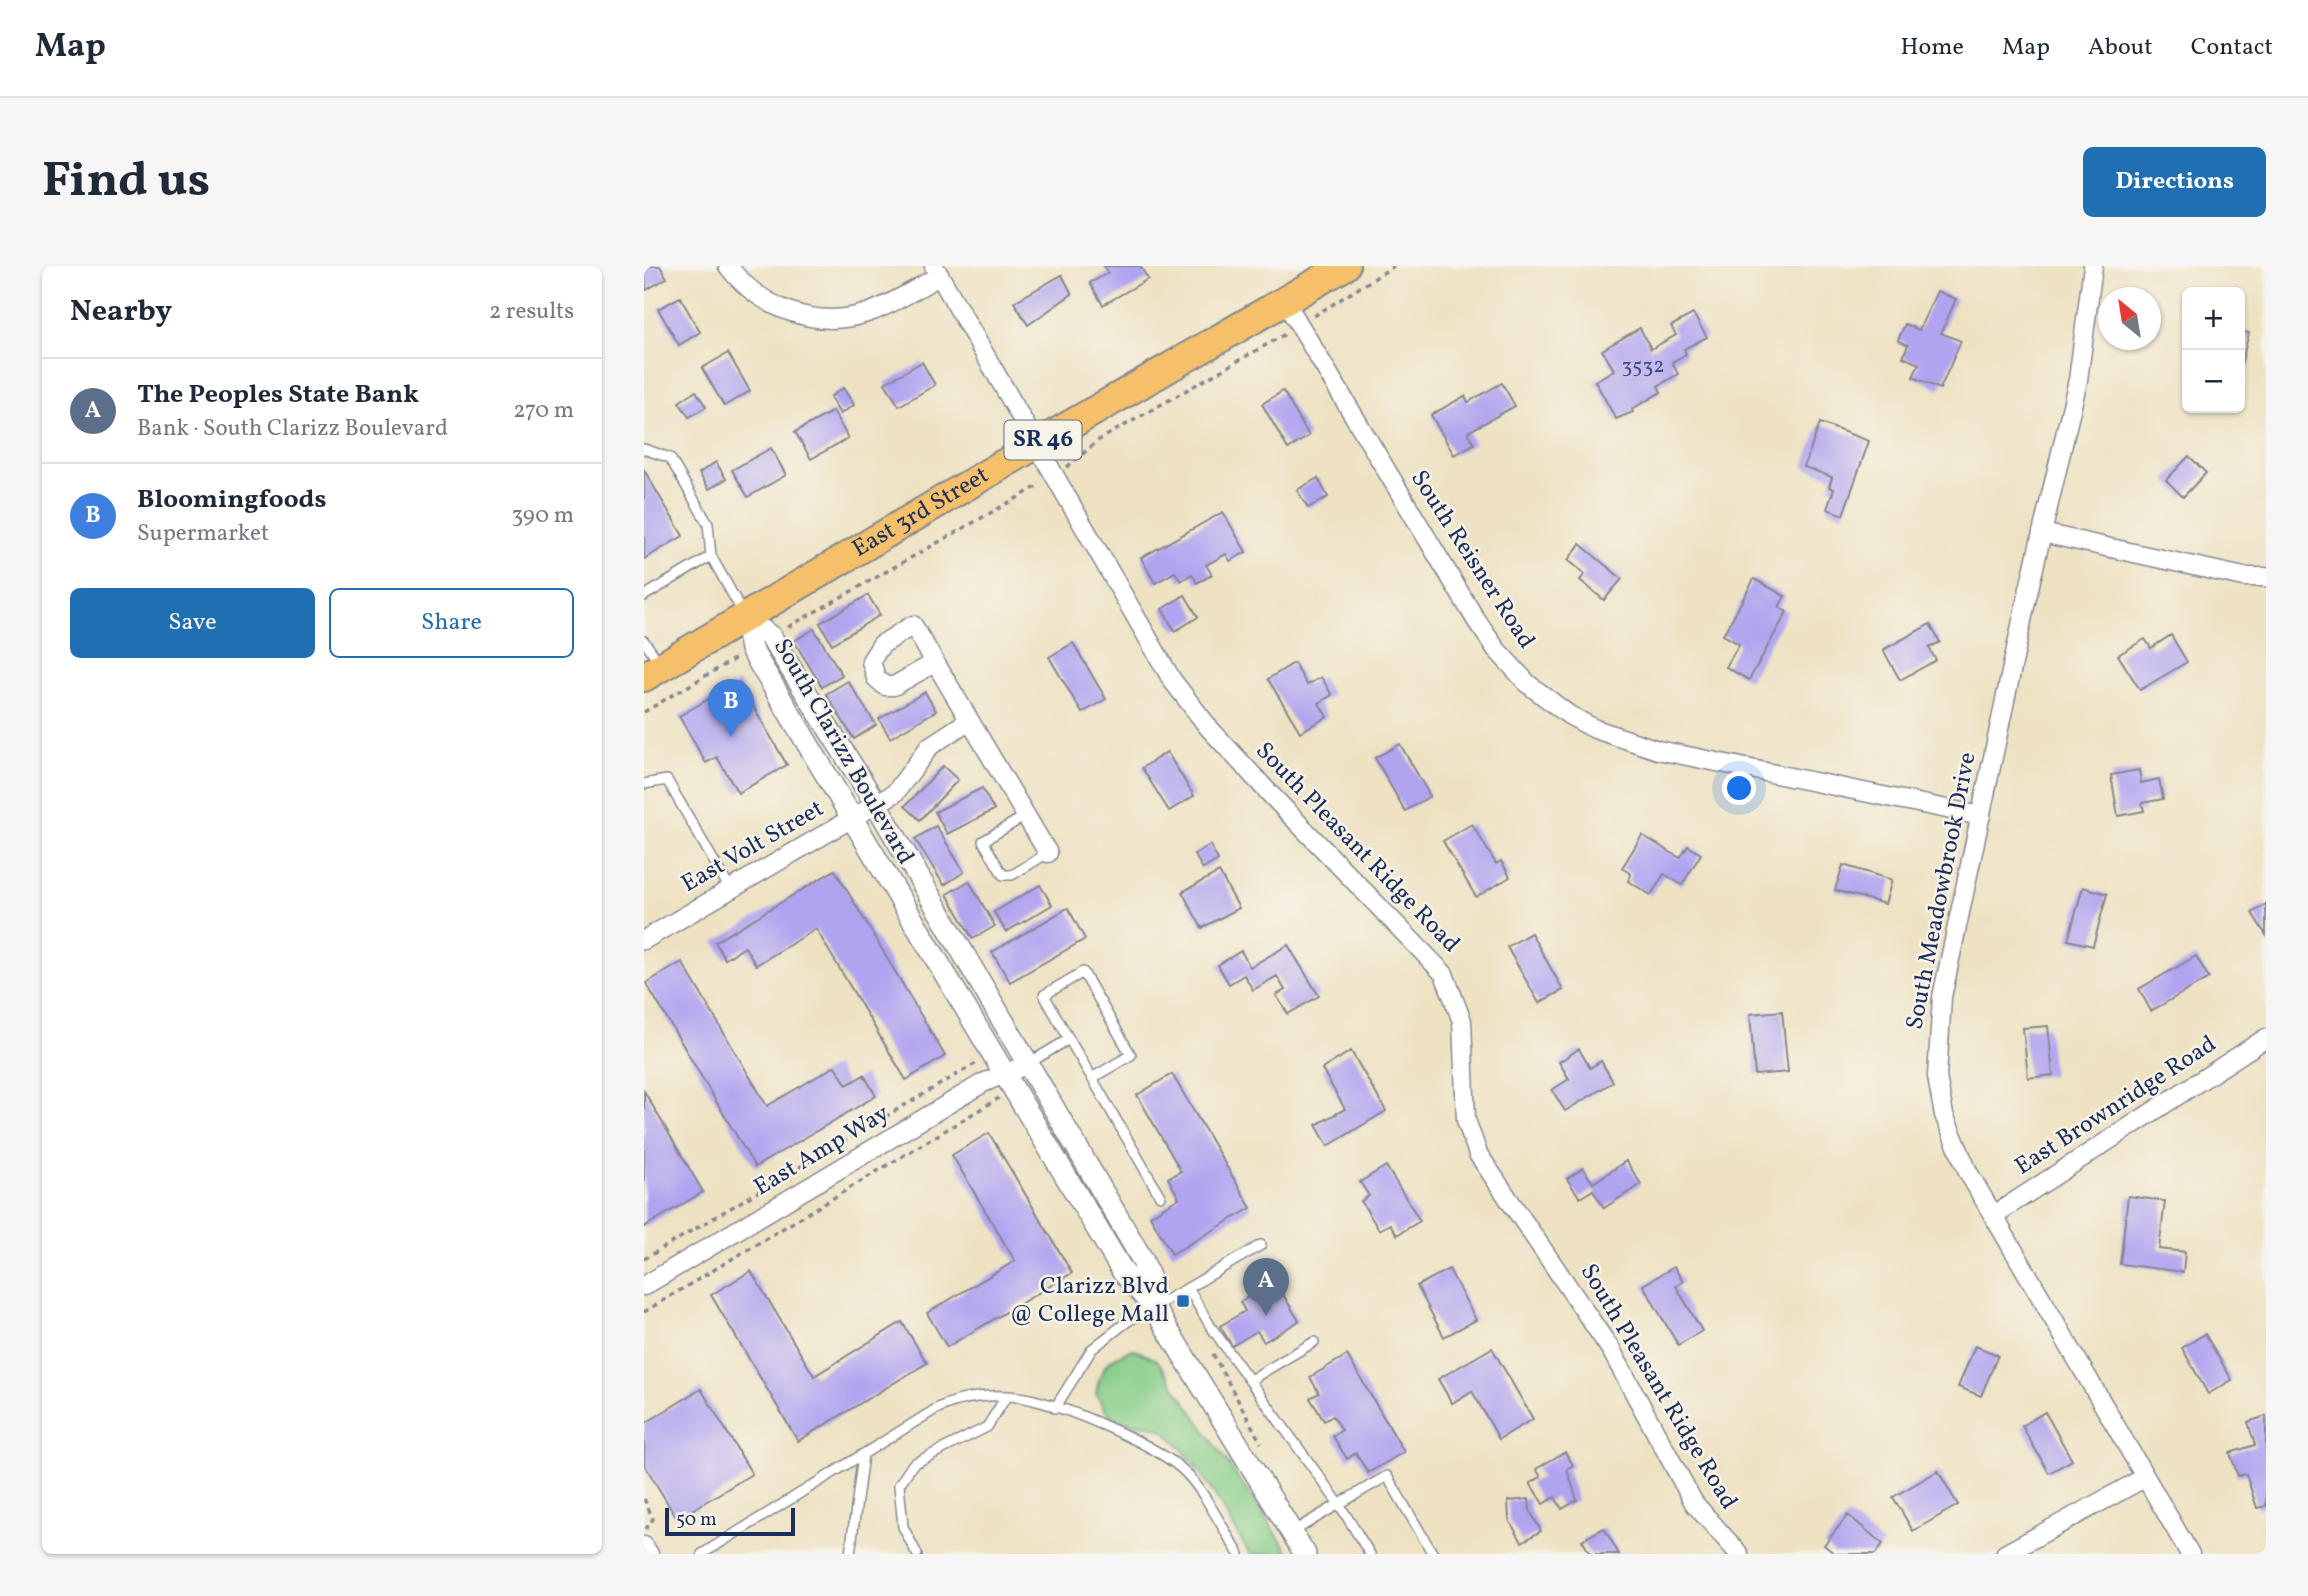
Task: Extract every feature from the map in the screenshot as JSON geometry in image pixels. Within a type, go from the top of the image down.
[{"type":"highway","name":"East 3rd Street","points":[[653,671],[1345,266]]},
{"type":"street","points":[[728,266],[749,290],[777,308],[835,318],[869,313],[936,271]]},
{"type":"street","name":"South Meadowbrook Drive","points":[[2093,266],[2078,380],[2042,533],[1942,997],[1937,1077],[1952,1138],[2144,1478],[2190,1554]]},
{"type":"street","name":"South Pleasant Ridge Road","points":[[936,271],[1172,680],[1209,728],[1444,974],[1462,1021],[1465,1111],[1478,1154],[1611,1350],[1694,1503],[1740,1554]]},
{"type":"street","name":"South Reisner Road","points":[[1285,300],[1476,620],[1511,667],[1544,698],[1595,729],[1658,750],[1981,816]]},
{"type":"street","points":[[2042,533],[2244,577],[2266,577]]},
{"type":"street","name":"South Clarizz Boulevard","points":[[745,618],[771,637],[876,804],[1142,1259],[1152,1284],[1153,1306]]},
{"type":"street","name":"South Clarizz Boulevard","points":[[745,618],[751,649],[1003,1073],[1123,1272],[1153,1306],[1305,1554]]},
{"type":"street","points":[[934,663],[1048,853]]},
{"type":"street","name":"East Volt Street","points":[[644,940],[895,793],[930,746],[968,721]]},
{"type":"street","name":"East Brownridge Road","points":[[1994,1215],[2266,1038]]},
{"type":"street","name":"East Amp Way","points":[[644,1286],[1003,1073],[1028,1064]]},
{"type":"street","points":[[2005,1554],[2144,1478]]},
{"type":"street","points":[[644,1546],[649,1554]]},
{"type":"lane","points":[[644,449],[670,458],[708,524],[711,556],[745,618]]},
{"type":"lane","points":[[644,596],[711,556]]},
{"type":"lane","points":[[644,641],[653,671]]},
{"type":"lane","points":[[644,784],[667,780],[730,889]]},
{"type":"lane","points":[[1025,816],[984,841],[1003,875],[1012,875],[1048,853]]},
{"type":"lane","points":[[1092,1078],[1131,1055],[1083,972],[1044,995],[1160,1196]]},
{"type":"lane","points":[[1028,1064],[1069,1039]]},
{"type":"lane","points":[[1055,1408],[1092,1349],[1153,1306],[1261,1245]]},
{"type":"lane","points":[[1188,1288],[1211,1327],[1339,1504],[1370,1554]]},
{"type":"lane","points":[[1250,1380],[1314,1342]]},
{"type":"lane","points":[[917,1554],[904,1527],[899,1485],[914,1464],[987,1427],[1006,1397]]},
{"type":"lane","points":[[702,1554],[950,1402],[1006,1397],[1025,1398],[1096,1423],[1165,1456],[1186,1473],[1239,1554]]},
{"type":"lane","points":[[850,1554],[863,1454]]},
{"type":"lane","points":[[1292,1532],[1387,1476],[1433,1554]]},
{"type":"path","points":[[783,629],[1056,477],[1099,440],[1300,326],[1337,299],[1394,266]]},
{"type":"path","points":[[644,712],[730,661]]},
{"type":"path","points":[[644,1259],[980,1061]]},
{"type":"path","points":[[644,1312],[1002,1097]]},
{"type":"path","points":[[644,1499],[653,1519],[644,1530]]},
{"type":"green space","points":[[1133,1349],[1157,1360],[1290,1554],[1250,1554],[1200,1473],[1178,1444],[1159,1428],[1118,1420],[1107,1412],[1096,1394],[1100,1376],[1111,1360]]},
{"type":"building","points":[[644,266],[660,266],[667,278],[646,290]]},
{"type":"building","points":[[1104,266],[1140,266],[1148,279],[1103,305],[1090,283],[1108,273]]},
{"type":"building","points":[[1062,275],[1072,294],[1028,325],[1014,302]]},
{"type":"building","points":[[1937,291],[1956,299],[1941,333],[1961,341],[1940,389],[1913,377],[1919,364],[1903,357],[1908,345],[1898,340],[1905,324],[1919,330]]},
{"type":"building","points":[[680,297],[700,332],[679,345],[658,309]]},
{"type":"building","points":[[1693,314],[1707,337],[1684,349],[1686,354],[1672,362],[1678,374],[1658,386],[1661,392],[1632,409],[1633,412],[1616,419],[1595,381],[1614,370],[1602,350],[1640,328],[1651,349],[1676,335],[1671,326]]},
{"type":"building","points":[[2245,332],[2249,333],[2245,349]]},
{"type":"building","points":[[728,353],[750,391],[724,406],[702,368]]},
{"type":"building","points":[[922,362],[935,385],[899,406],[885,383]]},
{"type":"building","points":[[1502,383],[1515,406],[1468,432],[1474,444],[1454,455],[1431,415],[1465,396],[1468,402]]},
{"type":"building","points":[[843,388],[854,405],[840,414],[830,397]]},
{"type":"building","points":[[696,391],[706,407],[689,417],[679,402]]},
{"type":"building","points":[[1283,391],[1309,436],[1288,449],[1262,404]]},
{"type":"building","points":[[833,411],[848,438],[811,459],[795,432]]},
{"type":"building","points":[[1820,423],[1869,441],[1843,515],[1827,509],[1834,489],[1829,487],[1832,477],[1804,467]]},
{"type":"building","points":[[771,448],[786,475],[748,497],[732,470]]},
{"type":"building","points":[[2189,456],[2206,473],[2183,497],[2166,480]]},
{"type":"building","points":[[716,462],[726,479],[709,489],[699,473]]},
{"type":"building","points":[[644,470],[683,536],[644,559]]},
{"type":"building","points":[[1318,478],[1328,497],[1308,508],[1297,490]]},
{"type":"building","points":[[1223,512],[1246,552],[1230,561],[1226,554],[1206,565],[1212,575],[1197,583],[1192,574],[1181,581],[1175,572],[1155,583],[1141,558]]},
{"type":"building","points":[[1580,544],[1622,579],[1604,600],[1580,580],[1585,574],[1568,560]]},
{"type":"building","points":[[1754,579],[1785,596],[1779,607],[1787,612],[1749,680],[1726,667],[1739,644],[1723,635]]},
{"type":"building","points":[[868,595],[880,615],[832,644],[820,623]]},
{"type":"building","points":[[1185,595],[1198,617],[1175,631],[1162,609]]},
{"type":"building","points":[[1930,624],[1940,642],[1929,648],[1936,660],[1900,680],[1883,650]]},
{"type":"building","points":[[814,629],[842,675],[822,687],[794,641]]},
{"type":"building","points":[[2171,635],[2187,662],[2140,690],[2118,655],[2145,639],[2151,648]]},
{"type":"building","points":[[1073,643],[1106,699],[1082,713],[1049,657]]},
{"type":"building","points":[[1294,663],[1307,685],[1321,677],[1332,695],[1319,703],[1327,717],[1300,732],[1268,679]]},
{"type":"building","points":[[848,681],[876,725],[854,739],[826,694]]},
{"type":"building","points":[[739,682],[787,765],[738,793],[717,757],[706,763],[679,716]]},
{"type":"building","points":[[925,692],[936,711],[890,738],[879,719]]},
{"type":"building","points":[[1400,744],[1430,796],[1405,811],[1375,758]]},
{"type":"building","points":[[1167,752],[1194,796],[1169,811],[1142,768]]},
{"type":"building","points":[[943,766],[958,780],[920,820],[905,806]]},
{"type":"building","points":[[2139,770],[2141,783],[2159,779],[2163,799],[2142,803],[2144,811],[2118,816],[2111,775]]},
{"type":"building","points":[[982,788],[994,810],[947,834],[935,812]]},
{"type":"building","points":[[1472,824],[1496,864],[1501,861],[1510,877],[1476,897],[1443,841]]},
{"type":"building","points":[[936,826],[964,872],[944,885],[915,839]]},
{"type":"building","points":[[1642,835],[1680,858],[1688,846],[1701,854],[1682,885],[1664,874],[1651,895],[1628,881],[1631,874],[1622,868]]},
{"type":"building","points":[[1210,845],[1218,860],[1203,869],[1194,854]]},
{"type":"building","points":[[1843,865],[1892,880],[1885,904],[1835,890]]},
{"type":"building","points":[[835,870],[945,1056],[906,1080],[816,929],[756,965],[745,947],[725,959],[715,942]]},
{"type":"building","points":[[1219,872],[1239,908],[1202,928],[1182,892]]},
{"type":"building","points":[[969,881],[995,926],[973,939],[947,894]]},
{"type":"building","points":[[1040,885],[1052,905],[1006,932],[994,912]]},
{"type":"building","points":[[2083,887],[2107,894],[2093,946],[2068,940]]},
{"type":"building","points":[[2266,904],[2266,935],[2252,913]]},
{"type":"building","points":[[1068,908],[1085,939],[1010,982],[992,952]]},
{"type":"building","points":[[1531,933],[1563,990],[1539,1003],[1507,947]]},
{"type":"building","points":[[1288,945],[1319,996],[1288,1014],[1276,995],[1285,990],[1277,976],[1253,990],[1244,975],[1229,984],[1218,965],[1241,951],[1250,967]]},
{"type":"building","points":[[2196,956],[2209,978],[2151,1011],[2139,989]]},
{"type":"building","points":[[682,962],[767,1106],[835,1066],[847,1085],[864,1075],[876,1096],[755,1167],[646,983]]},
{"type":"building","points":[[1782,1011],[1788,1072],[1755,1075],[1750,1014]]},
{"type":"building","points":[[2048,1026],[2053,1075],[2028,1078],[2023,1028]]},
{"type":"building","points":[[1579,1049],[1590,1068],[1601,1061],[1613,1082],[1565,1111],[1552,1090],[1569,1079],[1559,1062]]},
{"type":"building","points":[[1351,1051],[1386,1111],[1328,1146],[1316,1125],[1345,1109],[1322,1069]]},
{"type":"building","points":[[1172,1074],[1251,1208],[1172,1254],[1150,1216],[1179,1198],[1168,1178],[1181,1171],[1137,1095]]},
{"type":"building","points":[[644,1091],[703,1192],[644,1227]]},
{"type":"building","points":[[989,1133],[1072,1273],[947,1347],[927,1313],[1015,1261],[952,1155]]},
{"type":"building","points":[[1626,1161],[1641,1184],[1604,1208],[1593,1190],[1580,1198],[1567,1179],[1583,1168],[1593,1183]]},
{"type":"building","points":[[1386,1166],[1420,1221],[1397,1235],[1390,1224],[1379,1230],[1361,1201],[1369,1196],[1360,1182]]},
{"type":"building","points":[[2128,1196],[2165,1201],[2159,1249],[2185,1252],[2183,1272],[2120,1264]]},
{"type":"building","points":[[1674,1267],[1683,1282],[1676,1286],[1702,1331],[1678,1345],[1643,1285]]},
{"type":"building","points":[[1449,1269],[1476,1320],[1444,1337],[1417,1286]]},
{"type":"building","points":[[751,1271],[814,1376],[902,1322],[927,1363],[798,1441],[711,1295]]},
{"type":"building","points":[[1262,1281],[1265,1287],[1275,1281],[1299,1321],[1264,1342],[1257,1331],[1232,1346],[1220,1326],[1245,1311],[1240,1302],[1254,1293],[1251,1287]]},
{"type":"building","points":[[2205,1334],[2232,1380],[2208,1394],[2182,1348]]},
{"type":"building","points":[[1975,1346],[1998,1355],[1981,1396],[1958,1387]]},
{"type":"building","points":[[1492,1348],[1533,1419],[1499,1439],[1472,1391],[1452,1403],[1438,1379]]},
{"type":"building","points":[[1347,1355],[1404,1452],[1368,1473],[1356,1453],[1347,1459],[1333,1436],[1342,1430],[1333,1416],[1324,1421],[1310,1398],[1319,1393],[1310,1377]]},
{"type":"building","points":[[701,1389],[752,1474],[677,1519],[644,1464],[644,1424]]},
{"type":"building","points":[[2045,1412],[2072,1460],[2049,1473],[2022,1426]]},
{"type":"building","points":[[2266,1416],[2266,1506],[2257,1508],[2246,1474],[2238,1476],[2230,1453],[2255,1445],[2248,1422]]},
{"type":"building","points":[[1565,1452],[1573,1465],[1567,1469],[1577,1500],[1562,1509],[1555,1497],[1543,1504],[1530,1483],[1541,1477],[1536,1469]]},
{"type":"building","points":[[1938,1471],[1958,1505],[1913,1531],[1893,1497]]},
{"type":"building","points":[[1529,1499],[1530,1511],[1541,1531],[1522,1542],[1509,1520],[1508,1501]]},
{"type":"building","points":[[1848,1515],[1883,1544],[1875,1554],[1835,1554],[1824,1545]]},
{"type":"building","points":[[1604,1528],[1619,1554],[1590,1554],[1582,1540]]},
{"type":"place","name":"Bloomingfoods","points":[[731,737]]},
{"type":"place","name":"Clarizz Blvd @ College Mall","points":[[1183,1301]]},
{"type":"place","name":"The Peoples State Bank","points":[[1266,1316]]}]
